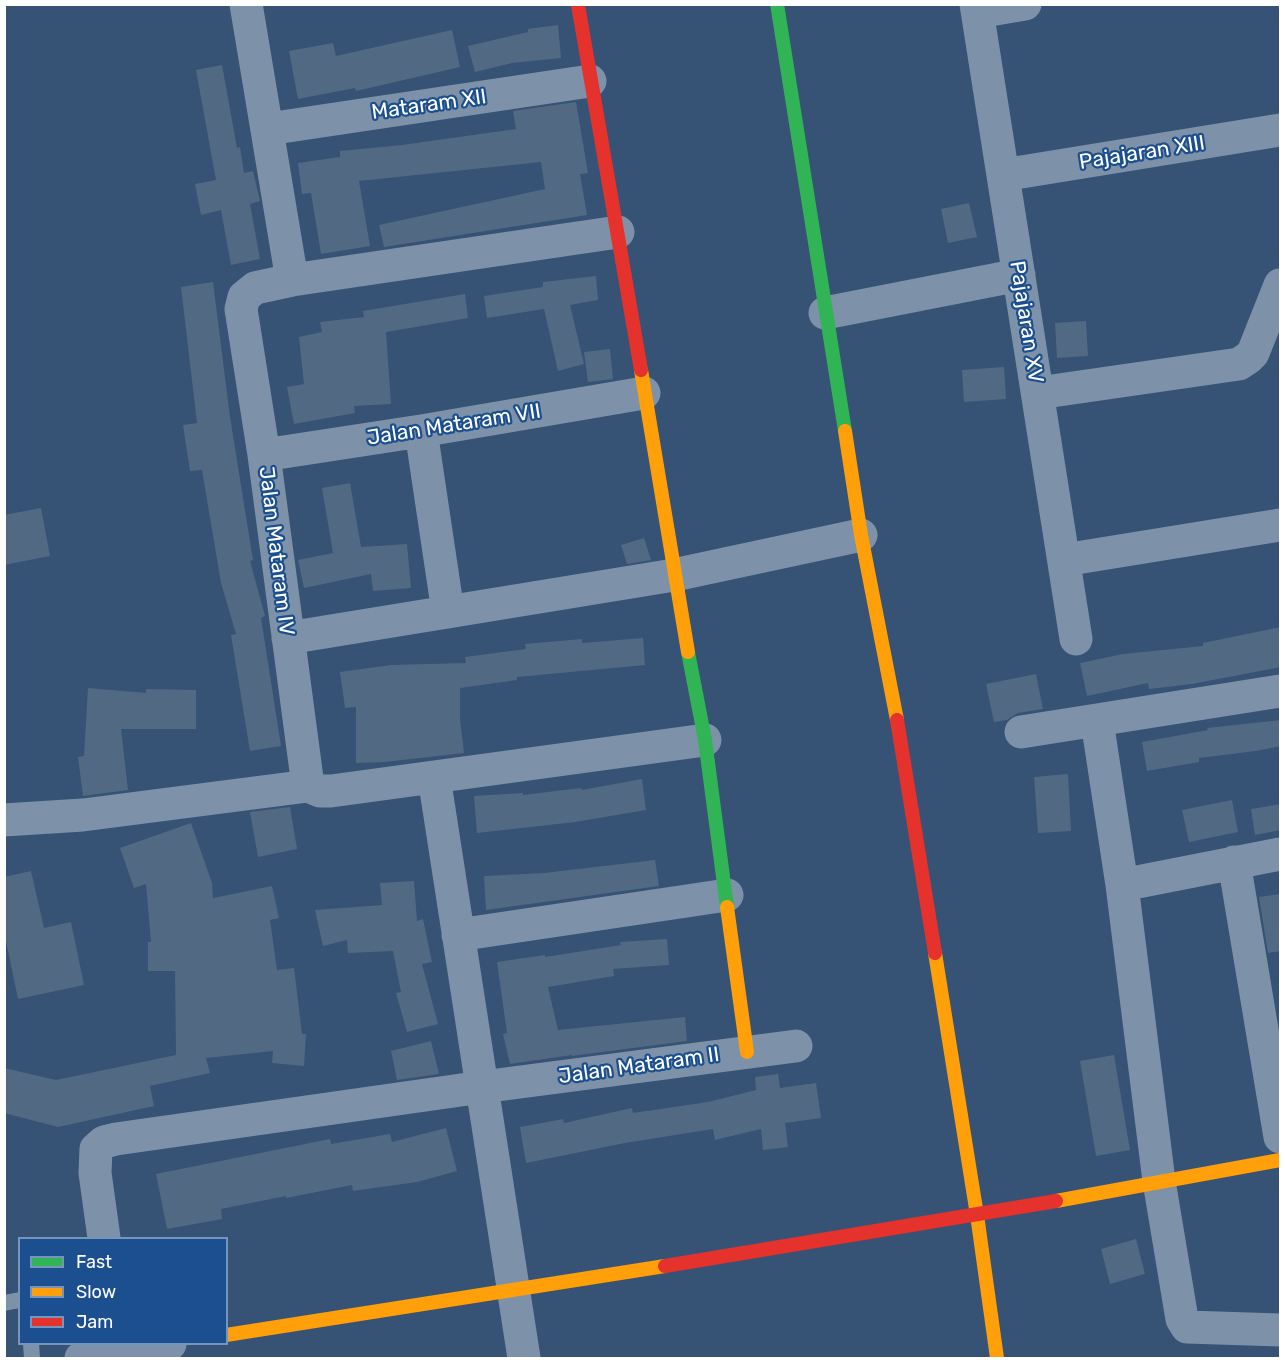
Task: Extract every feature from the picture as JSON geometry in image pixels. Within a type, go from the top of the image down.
[{"type":"street","points":[[246,4],[292,279]]},
{"type":"street","points":[[777,4],[861,535],[903,751],[977,1215],[997,1359]]},
{"type":"street","points":[[977,8],[1025,4]]},
{"type":"street","points":[[578,5],[674,574],[705,740],[747,1052]]},
{"type":"street","name":"Pajajaran XV","points":[[977,8],[1076,639]]},
{"type":"street","name":"Mataram XII","points":[[268,129],[590,81]]},
{"type":"street","name":"Pajajaran XIII","points":[[1003,175],[1281,130]]},
{"type":"street","name":"Jalan Mataram IV","points":[[308,786],[264,455],[241,309],[244,297],[255,288],[292,279],[618,232]]},
{"type":"street","points":[[825,314],[1019,275]]},
{"type":"street","points":[[1038,393],[1239,364],[1253,353],[1281,285]]},
{"type":"street","name":"Jalan Mataram VII","points":[[264,455],[644,393]]},
{"type":"street","points":[[421,431],[448,612]]},
{"type":"street","points":[[1064,560],[1281,525]]},
{"type":"street","points":[[288,638],[674,574],[861,535]]},
{"type":"street","points":[[1021,732],[1281,691]]},
{"type":"street","points":[[1097,721],[1122,885],[1159,1181],[1182,1319],[1187,1328],[1281,1330]]},
{"type":"street","points":[[4,820],[83,815],[308,786],[320,791],[331,791],[705,740]]},
{"type":"street","points":[[434,777],[524,1359]]},
{"type":"street","points":[[1122,885],[1281,854]]},
{"type":"street","points":[[1234,862],[1281,1137]]},
{"type":"street","points":[[458,935],[727,895]]},
{"type":"street","name":"Jalan Mataram II","points":[[104,1237],[95,1173],[96,1149],[104,1142],[482,1087],[796,1046]]},
{"type":"street","points":[[228,1335],[513,1291],[977,1215],[1281,1160]]},
{"type":"street","points":[[81,1359],[118,1348],[158,1345]]},
{"type":"building","points":[[558,25],[561,58],[512,63],[475,72],[468,46],[528,32],[528,29]]},
{"type":"building","points":[[452,30],[460,67],[356,91],[355,88],[298,99],[289,51],[333,43],[336,56]]},
{"type":"building","points":[[222,65],[237,148],[240,147],[244,173],[253,171],[260,201],[250,204],[260,259],[231,265],[221,210],[201,215],[195,184],[216,180],[196,70]]},
{"type":"building","points":[[576,102],[588,173],[580,174],[587,215],[384,247],[379,225],[545,189],[541,162],[359,181],[370,246],[321,254],[311,193],[302,194],[298,163],[340,157],[340,151],[516,129],[513,111]]},
{"type":"building","points":[[969,203],[977,237],[948,243],[941,209]]},
{"type":"building","points":[[596,276],[598,300],[570,305],[584,364],[558,371],[544,309],[487,318],[484,296],[543,287],[543,282]]},
{"type":"building","points":[[213,282],[230,417],[253,560],[250,561],[265,616],[261,618],[281,746],[250,751],[231,635],[236,634],[221,583],[202,470],[190,471],[183,425],[197,423],[181,287]]},
{"type":"building","points":[[465,294],[468,318],[386,332],[391,404],[354,406],[355,413],[294,424],[287,387],[304,384],[299,337],[322,332],[320,322],[364,317],[363,311]]},
{"type":"building","points":[[1086,321],[1088,356],[1057,358],[1055,323]]},
{"type":"building","points":[[610,349],[613,379],[588,382],[584,352]]},
{"type":"building","points":[[1004,367],[1006,399],[964,402],[962,370]]},
{"type":"building","points":[[350,483],[361,547],[407,544],[411,588],[373,591],[371,574],[304,588],[298,560],[333,553],[322,488]]},
{"type":"building","points":[[41,508],[50,556],[4,565],[4,515]]},
{"type":"building","points":[[644,538],[651,560],[627,564],[621,545]]},
{"type":"building","points":[[1281,627],[1281,667],[1192,684],[1149,689],[1148,683],[1087,696],[1080,663],[1123,654],[1203,646],[1203,643]]},
{"type":"building","points":[[643,638],[645,665],[517,677],[517,680],[460,688],[460,719],[464,753],[356,763],[356,707],[345,708],[340,672],[391,665],[466,663],[465,657],[526,649],[525,644],[582,639],[582,643]]},
{"type":"building","points":[[1036,674],[1043,709],[1018,713],[1007,720],[994,722],[986,684]]},
{"type":"building","points":[[88,688],[146,693],[146,689],[196,690],[196,729],[121,729],[128,790],[83,796],[78,757],[84,756]]},
{"type":"building","points":[[1281,720],[1281,746],[1199,758],[1199,762],[1147,771],[1142,742],[1208,730],[1207,728]]},
{"type":"building","points":[[1068,774],[1071,831],[1038,833],[1034,777]]},
{"type":"building","points":[[642,779],[646,810],[575,822],[477,833],[474,796],[523,793],[523,795],[581,788],[582,790]]},
{"type":"building","points":[[1232,800],[1238,832],[1189,842],[1182,810]]},
{"type":"building","points":[[1281,804],[1281,830],[1255,835],[1251,809]]},
{"type":"building","points":[[290,807],[297,849],[258,857],[250,812]]},
{"type":"building","points":[[191,823],[212,883],[213,898],[272,886],[279,918],[270,920],[277,970],[294,968],[302,1034],[306,1034],[304,1066],[272,1063],[273,1051],[206,1058],[210,1073],[150,1086],[154,1106],[58,1127],[4,1113],[4,1068],[56,1080],[176,1055],[175,971],[148,971],[148,942],[151,942],[146,884],[134,888],[120,848]]},
{"type":"building","points":[[655,860],[659,886],[486,910],[484,876],[544,873]]},
{"type":"building","points":[[31,871],[44,928],[71,922],[84,985],[18,999],[4,931],[4,877]]},
{"type":"building","points":[[414,881],[417,921],[423,919],[432,962],[422,964],[438,1024],[407,1032],[396,993],[401,992],[393,951],[348,953],[347,940],[323,946],[315,910],[382,905],[380,883]]},
{"type":"building","points":[[1281,894],[1281,951],[1268,953],[1259,897]]},
{"type":"building","points":[[667,939],[669,965],[613,969],[614,976],[548,987],[558,1030],[685,1017],[687,1041],[510,1064],[503,1034],[507,1033],[497,962],[621,945],[620,942]]},
{"type":"building","points":[[431,1041],[439,1074],[397,1080],[391,1051]]},
{"type":"building","points":[[1114,1055],[1130,1150],[1096,1156],[1080,1061]]},
{"type":"building","points":[[778,1074],[780,1088],[816,1083],[821,1118],[785,1123],[788,1147],[763,1150],[761,1129],[715,1140],[713,1129],[625,1143],[526,1163],[520,1127],[563,1119],[564,1123],[632,1108],[633,1113],[708,1102],[756,1090],[755,1077]]},
{"type":"building","points":[[446,1128],[457,1171],[417,1182],[353,1191],[352,1185],[221,1209],[222,1219],[167,1229],[156,1174],[330,1139],[331,1144],[390,1134],[392,1142]]},
{"type":"building","points":[[1136,1239],[1145,1274],[1110,1284],[1101,1249]]},
{"type":"traffic: fast","points":[[777,4],[845,431]]},
{"type":"traffic: fast","points":[[688,652],[705,740],[727,907]]},
{"type":"traffic: slow","points":[[641,370],[688,652]]},
{"type":"traffic: slow","points":[[845,431],[861,535],[897,720]]},
{"type":"traffic: slow","points":[[727,907],[747,1052]]},
{"type":"traffic: slow","points":[[935,953],[977,1215],[997,1358]]},
{"type":"traffic: slow","points":[[1056,1201],[1280,1160]]},
{"type":"traffic: slow","points":[[228,1335],[665,1266]]},
{"type":"traffic: jam","points":[[578,5],[641,370]]},
{"type":"traffic: jam","points":[[897,720],[935,953]]},
{"type":"traffic: jam","points":[[665,1266],[1056,1201]]}]
